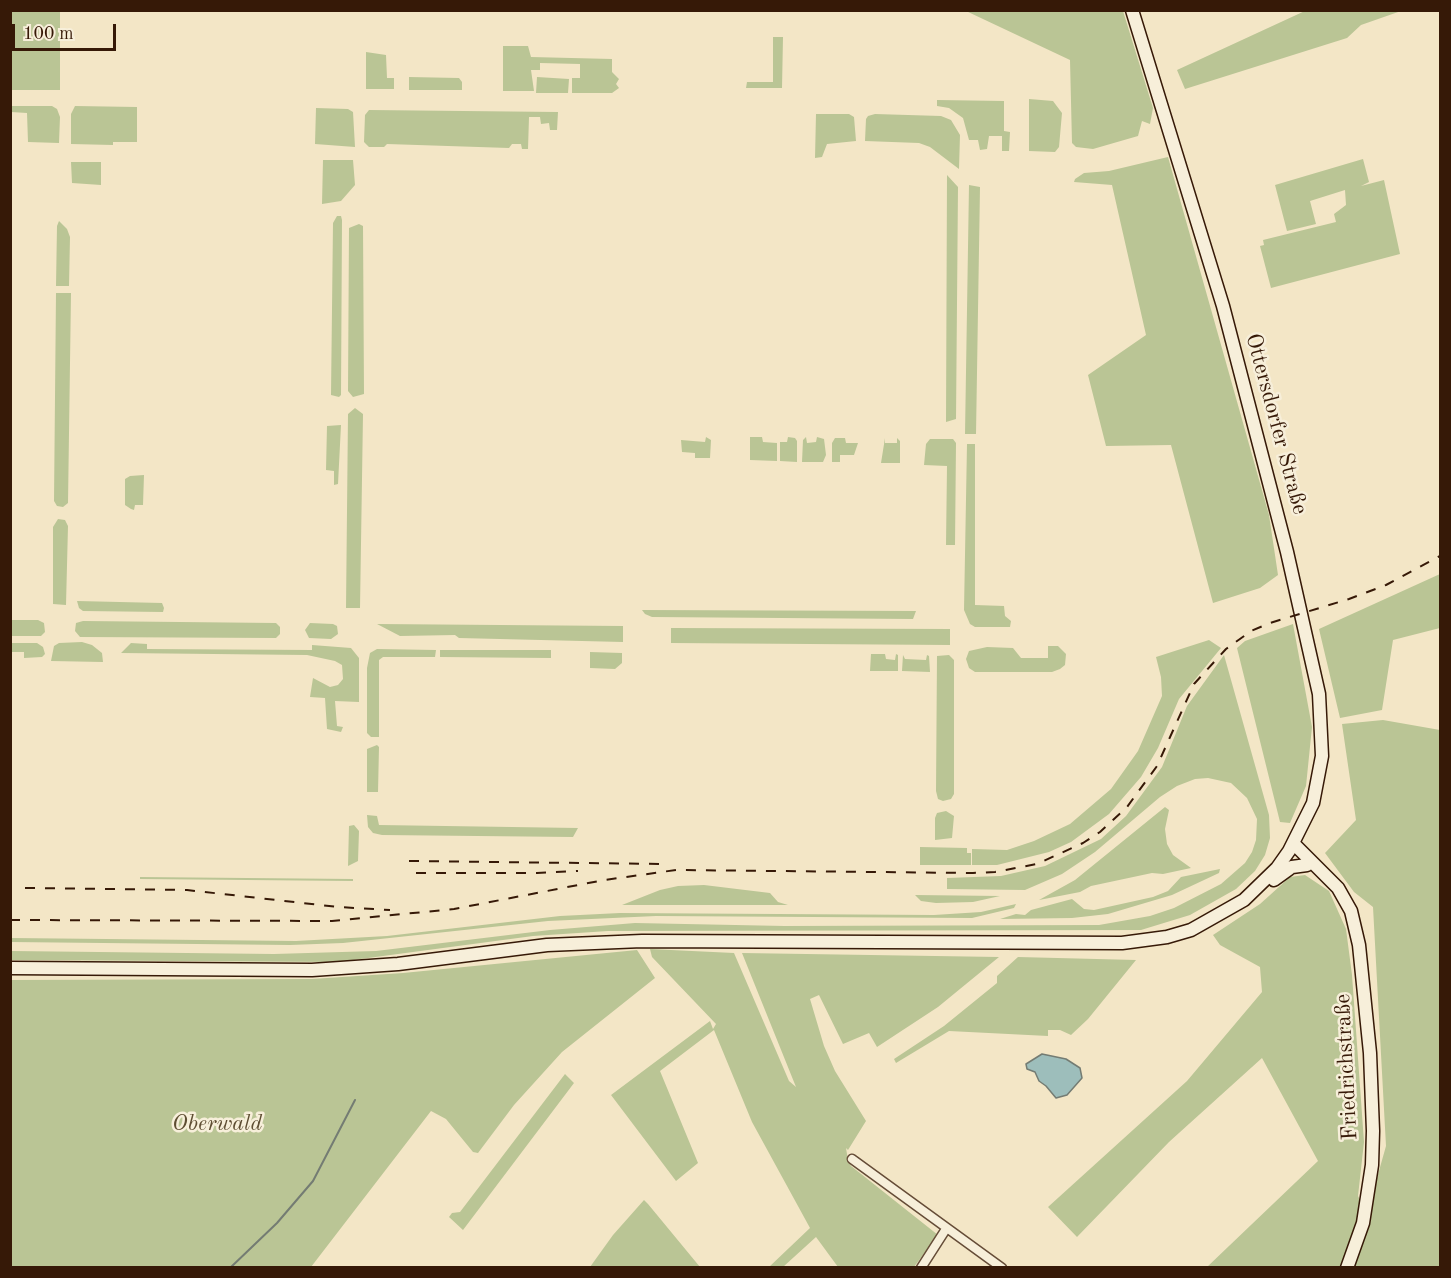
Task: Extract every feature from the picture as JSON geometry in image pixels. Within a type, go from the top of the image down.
[{"type":"street","name":"Ottersdorfer Straße","points":[[1132,10],[1223,306],[1287,552],[1319,694],[1323,732],[1319,781],[1305,822],[1292,848],[1277,868],[1244,900]]},
{"type":"street","name":"Friedrichstraße","points":[[1292,848],[1307,865],[1322,872]]},
{"type":"street","name":"Friedrichstraße","points":[[1292,848],[1338,888],[1355,924],[1370,1064],[1372,1165],[1363,1223],[1347,1268]]},
{"type":"street","points":[[10,968],[312,970],[398,964],[547,945],[618,941],[1122,943],[1167,937],[1191,930],[1259,894],[1286,870],[1307,865]]},
{"type":"street","points":[[852,1159],[1002,1268]]},
{"type":"street","points":[[921,1268],[946,1229]]},
{"type":"green space","points":[[11,10],[60,11],[60,90],[11,90]]},
{"type":"green space","points":[[1307,10],[1401,11],[1361,25],[1347,38],[1185,89],[1177,70]]},
{"type":"green space","points":[[966,11],[1123,11],[1153,108],[1150,124],[1142,121],[1138,136],[1093,149],[1076,147],[1072,143],[1070,60]]},
{"type":"green space","points":[[773,37],[783,37],[782,88],[746,88],[747,82],[773,82]]},
{"type":"green space","points":[[503,46],[528,46],[531,57],[612,59],[612,72],[619,79],[616,84],[619,88],[612,93],[572,93],[572,78],[580,78],[580,64],[540,63],[540,70],[531,70],[534,91],[503,91]]},
{"type":"green space","points":[[366,52],[386,55],[387,78],[394,78],[394,89],[366,89]]},
{"type":"green space","points":[[409,77],[459,78],[462,82],[462,90],[409,90]]},
{"type":"green space","points":[[537,77],[569,79],[568,93],[536,93]]},
{"type":"green space","points":[[1029,99],[1053,101],[1062,113],[1059,147],[1055,152],[1029,151]]},
{"type":"green space","points":[[937,100],[1004,101],[1004,131],[1010,132],[1009,151],[1002,151],[1002,136],[989,136],[987,149],[980,150],[978,140],[969,140],[963,118],[949,108],[937,106]]},
{"type":"green space","points":[[11,106],[52,106],[57,109],[60,117],[59,143],[28,142],[27,113],[11,112]]},
{"type":"green space","points":[[75,106],[137,107],[137,142],[113,142],[113,145],[71,144],[71,114]]},
{"type":"green space","points":[[316,108],[348,109],[353,112],[355,147],[315,144]]},
{"type":"green space","points":[[369,110],[558,112],[557,130],[550,130],[549,123],[541,124],[540,117],[529,117],[528,149],[522,149],[521,144],[512,144],[509,148],[387,144],[384,147],[369,147],[364,142],[365,115]]},
{"type":"green space","points":[[816,114],[849,114],[854,117],[856,141],[827,144],[822,157],[815,158]]},
{"type":"green space","points":[[875,114],[941,116],[951,120],[960,135],[959,169],[930,147],[919,143],[865,141],[866,119]]},
{"type":"green space","points":[[1168,157],[1269,515],[1278,575],[1260,588],[1213,603],[1171,445],[1106,446],[1088,375],[1146,335],[1112,185],[1074,182],[1075,179],[1084,173],[1109,171]]},
{"type":"green space","points":[[1363,159],[1369,182],[1361,186],[1384,180],[1400,254],[1271,288],[1260,246],[1264,245],[1263,240],[1336,222],[1334,214],[1346,205],[1345,190],[1310,201],[1316,224],[1287,231],[1275,185]]},
{"type":"green space","points":[[323,160],[353,160],[355,185],[341,201],[322,204]]},
{"type":"green space","points":[[71,162],[101,162],[101,185],[72,183]]},
{"type":"green space","points":[[947,175],[958,187],[956,419],[946,422]]},
{"type":"green space","points":[[969,185],[980,187],[976,434],[965,434]]},
{"type":"green space","points":[[337,216],[341,216],[342,220],[341,395],[339,397],[331,395],[333,223]]},
{"type":"green space","points":[[59,221],[67,229],[70,237],[69,286],[56,286]]},
{"type":"green space","points":[[359,224],[363,226],[364,394],[353,397],[348,391],[349,228]]},
{"type":"green space","points":[[56,293],[71,293],[68,503],[63,507],[57,506],[54,501]]},
{"type":"green space","points":[[355,408],[363,414],[360,608],[346,608],[348,414]]},
{"type":"green space","points":[[341,425],[338,484],[334,485],[334,471],[326,470],[327,426]]},
{"type":"green space","points":[[706,437],[711,440],[710,458],[695,458],[695,453],[682,452],[681,440],[705,442]]},
{"type":"green space","points":[[750,437],[762,437],[763,442],[777,443],[777,461],[750,460]]},
{"type":"green space","points":[[788,437],[795,438],[797,441],[797,462],[780,461],[780,442],[787,442]]},
{"type":"green space","points":[[806,437],[807,443],[816,442],[817,437],[824,439],[826,455],[823,462],[802,462],[803,440]]},
{"type":"green space","points":[[835,438],[845,438],[846,443],[858,443],[854,455],[840,455],[840,462],[832,462],[832,443]]},
{"type":"green space","points":[[885,438],[885,443],[897,443],[897,438],[900,441],[900,463],[881,463]]},
{"type":"green space","points":[[930,439],[953,439],[956,443],[955,545],[946,545],[947,466],[924,465],[926,444]]},
{"type":"green space","points":[[967,444],[975,444],[975,605],[1004,606],[1005,616],[1011,621],[1010,627],[975,627],[970,624],[964,610]]},
{"type":"green space","points":[[144,475],[143,505],[135,505],[134,510],[131,509],[125,505],[125,479],[130,476]]},
{"type":"green space","points":[[58,519],[65,520],[68,526],[66,605],[53,604],[53,527]]},
{"type":"green space","points":[[1440,574],[1440,628],[1393,640],[1382,710],[1340,718],[1319,629]]},
{"type":"green space","points":[[77,601],[162,603],[164,608],[163,612],[83,611],[79,608]]},
{"type":"green space","points":[[642,610],[916,611],[913,619],[652,617]]},
{"type":"green space","points":[[11,620],[38,620],[44,623],[45,632],[41,636],[11,636]]},
{"type":"green space","points":[[83,621],[276,623],[280,627],[280,634],[276,638],[80,637],[75,631],[76,623]]},
{"type":"green space","points":[[310,623],[333,624],[337,626],[338,634],[331,639],[309,638],[305,630]]},
{"type":"green space","points":[[377,624],[623,626],[623,642],[459,638],[455,635],[400,636]]},
{"type":"green space","points":[[1293,624],[1312,727],[1306,786],[1290,823],[1280,822],[1237,648],[1245,641]]},
{"type":"green space","points":[[671,628],[950,629],[950,645],[671,643]]},
{"type":"green space","points":[[1209,640],[1221,648],[1179,699],[1158,748],[1141,777],[1109,814],[1071,842],[1049,852],[997,865],[972,865],[972,849],[1007,850],[1034,841],[1070,824],[1111,789],[1138,751],[1162,696],[1161,677],[1156,657]]},
{"type":"green space","points":[[82,642],[92,645],[102,653],[103,662],[51,661],[54,646],[59,643]]},
{"type":"green space","points":[[11,643],[37,643],[43,647],[45,654],[42,657],[24,658],[24,652],[11,652]]},
{"type":"green space","points":[[131,643],[147,644],[147,649],[312,650],[312,645],[351,648],[359,658],[359,702],[335,701],[337,726],[343,727],[341,732],[327,729],[325,698],[310,697],[313,678],[330,687],[338,685],[343,679],[342,665],[335,661],[307,655],[121,653]]},
{"type":"green space","points":[[1048,646],[1058,646],[1066,654],[1065,665],[1052,672],[975,672],[969,668],[966,659],[969,651],[987,647],[1013,648],[1021,658],[1048,658]]},
{"type":"green space","points":[[377,649],[436,650],[435,657],[383,657],[379,660],[379,737],[371,737],[367,733],[367,668],[370,653]]},
{"type":"green space","points":[[440,650],[551,650],[551,658],[440,657]]},
{"type":"green space","points":[[590,652],[622,653],[622,663],[615,669],[590,668]]},
{"type":"green space","points":[[871,654],[885,654],[886,659],[895,660],[896,654],[898,655],[898,671],[870,671]]},
{"type":"green space","points":[[903,655],[905,659],[926,660],[927,655],[929,656],[930,672],[902,671]]},
{"type":"green space","points":[[949,655],[954,660],[954,794],[951,799],[943,801],[938,799],[936,791],[937,656]]},
{"type":"green space","points":[[1224,655],[1269,815],[1270,838],[1265,855],[1255,871],[1236,889],[1190,915],[1141,930],[608,931],[533,936],[338,962],[11,960],[11,951],[274,954],[376,951],[550,930],[635,923],[785,926],[1099,925],[1150,916],[1174,908],[1221,884],[1245,863],[1252,852],[1256,840],[1257,819],[1247,798],[1231,783],[1208,778],[1195,779],[1177,786],[1160,797],[1095,852],[1062,874],[1025,890],[947,889],[947,878],[1001,876],[1045,866],[1101,839],[1126,816],[1162,767],[1187,706]]},
{"type":"green space","points":[[1383,720],[1440,730],[1440,1267],[1352,1267],[1386,1146],[1373,907],[1354,892],[1325,853],[1356,820],[1342,724]]},
{"type":"green space","points":[[377,745],[379,747],[378,792],[367,792],[367,749]]},
{"type":"green space","points":[[1165,807],[1169,810],[1165,829],[1167,844],[1173,855],[1191,868],[1163,874],[1152,873],[1039,900],[1075,880]]},
{"type":"green space","points":[[946,811],[954,816],[952,838],[935,840],[935,818],[937,813]]},
{"type":"green space","points":[[367,815],[377,816],[379,825],[578,828],[573,837],[382,835],[373,833],[368,827]]},
{"type":"green space","points":[[354,825],[359,831],[358,861],[348,866],[349,826]]},
{"type":"green space","points":[[920,847],[967,848],[967,853],[971,853],[971,865],[920,865]]},
{"type":"green space","points":[[1220,869],[1219,873],[1172,895],[1108,914],[1072,918],[1000,919],[1016,914],[1025,915],[1031,910],[1072,899],[1084,909],[1094,910],[1153,897],[1168,891],[1181,877]]},
{"type":"green space","points":[[1305,875],[1329,891],[1346,929],[1352,975],[1364,1142],[1358,1196],[1362,1204],[1354,1241],[1343,1267],[1207,1267],[1318,1161],[1262,1058],[1169,1142],[1077,1237],[1048,1207],[1187,1081],[1262,992],[1260,967],[1220,945],[1213,935],[1260,904],[1290,877]]},
{"type":"green space","points":[[140,877],[353,879],[353,881],[140,879]]},
{"type":"green space","points":[[704,885],[770,893],[778,902],[788,905],[622,905],[660,890],[678,886]]},
{"type":"green space","points":[[915,895],[1000,896],[973,902],[936,903],[921,901]]},
{"type":"green space","points":[[1016,904],[1014,908],[972,918],[656,916],[548,921],[343,943],[290,945],[10,942],[11,938],[296,941],[387,936],[560,916],[620,913],[934,915],[981,912]]},
{"type":"green space","points":[[650,949],[734,953],[789,1081],[796,1087],[742,953],[999,957],[938,1007],[877,1047],[869,1033],[843,1044],[819,995],[810,999],[824,1046],[835,1071],[866,1121],[848,1150],[846,1148],[851,1166],[938,1235],[914,1267],[838,1267],[816,1237],[783,1267],[769,1267],[810,1228],[752,1122],[714,1030],[660,1071],[698,1163],[676,1181],[611,1095],[710,1021],[713,1029],[716,1024],[652,957]]},
{"type":"green space","name":"Oberwald","points":[[637,950],[655,978],[562,1052],[514,1105],[478,1153],[473,1152],[446,1119],[431,1111],[311,1267],[11,1267],[11,980],[312,979],[403,973]]},
{"type":"green space","points":[[1018,957],[1136,960],[1088,1019],[1071,1035],[1060,1030],[1048,1030],[1048,1036],[949,1031],[896,1063],[894,1059],[944,1026],[997,983],[997,976]]},
{"type":"green space","points":[[565,1074],[574,1083],[463,1230],[449,1217],[452,1213],[460,1212]]},
{"type":"green space","points":[[644,1200],[700,1267],[590,1267],[613,1235]]},
{"type":"water","points":[[1042,1054],[1066,1059],[1080,1068],[1082,1078],[1067,1095],[1056,1098],[1039,1081],[1035,1072],[1027,1069],[1026,1064]]},
{"type":"waterway","points":[[230,1268],[277,1223],[313,1181],[355,1100]]},
{"type":"railway","points":[[10,920],[332,921],[454,909],[604,880],[676,870],[973,873],[995,872],[1037,864],[1083,843],[1100,832],[1127,807],[1157,766],[1194,684],[1226,649],[1251,631],[1386,585],[1440,556]]},
{"type":"railway","points":[[409,861],[667,864]]},
{"type":"railway","points":[[416,873],[578,871]]},
{"type":"railway","points":[[25,888],[187,890],[338,907],[390,910]]}]
